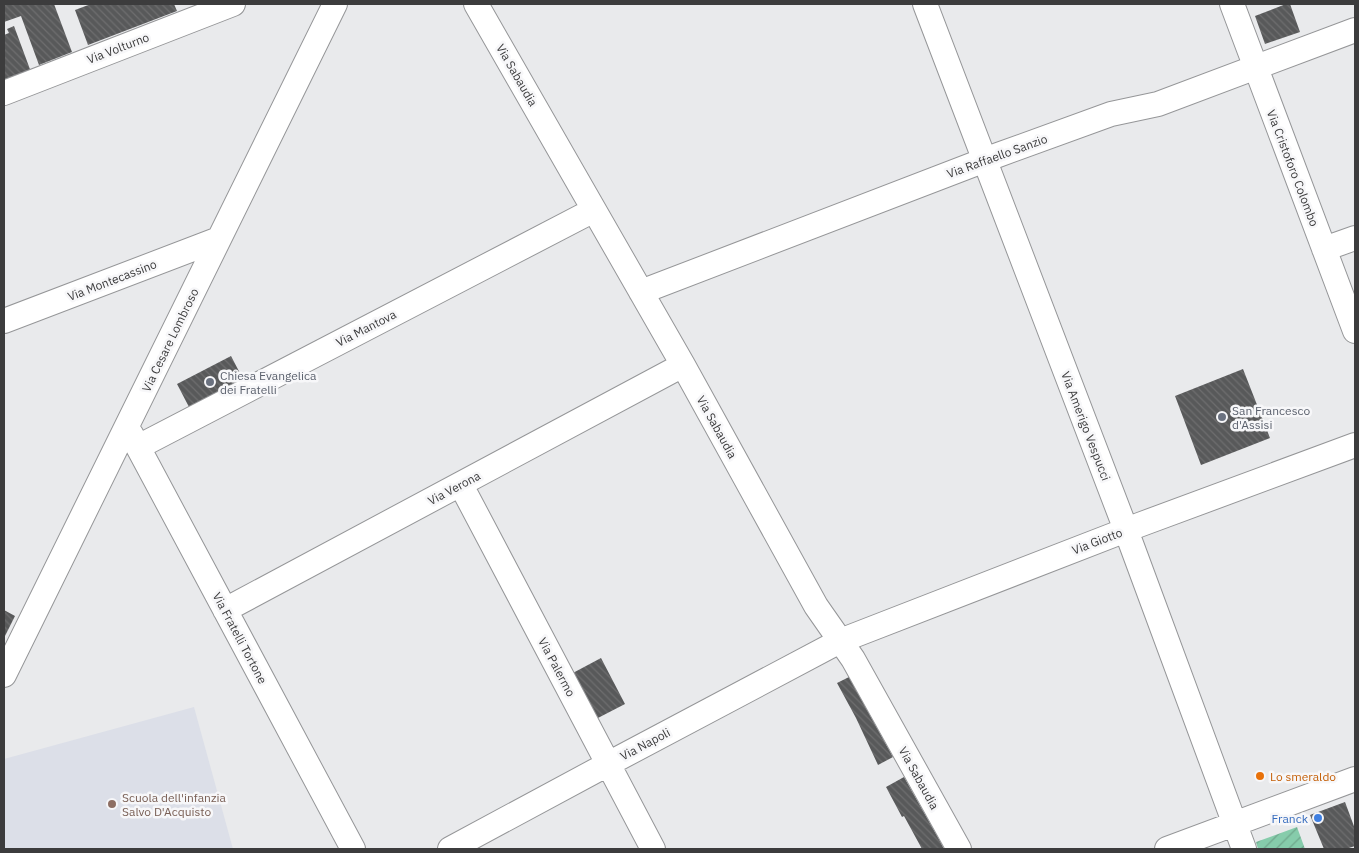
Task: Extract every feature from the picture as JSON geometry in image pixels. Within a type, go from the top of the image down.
[{"type":"street","name":"Via Volturno","points":[[4,93],[233,4]]},
{"type":"street","name":"Via Cesare Lombroso","points":[[4,675],[132,437],[219,239],[335,4]]},
{"type":"street","name":"Via Sabaudia","points":[[476,4],[683,365],[816,606],[853,659],[959,849]]},
{"type":"street","name":"Via Amerigo Vespucci","points":[[925,4],[1126,530],[1244,849]]},
{"type":"street","name":"Via Cristoforo Colombo","points":[[1232,4],[1355,331]]},
{"type":"street","name":"Via Raffaello Sanzio","points":[[641,292],[985,160],[1112,114],[1158,104],[1355,30]]},
{"type":"street","name":"Via Mantova","points":[[132,437],[594,210]]},
{"type":"street","points":[[1324,249],[1355,238]]},
{"type":"street","name":"Via Montecassino","points":[[4,321],[219,239]]},
{"type":"street","name":"Via Verona","points":[[225,610],[683,365]]},
{"type":"street","name":"Via Fratelli Tortone","points":[[132,437],[353,849]]},
{"type":"street","name":"Via Giotto","points":[[840,641],[1355,444]]},
{"type":"street","name":"Via Palermo","points":[[461,485],[653,849]]},
{"type":"street","name":"Via Napoli","points":[[450,849],[840,641]]},
{"type":"street","points":[[1167,849],[1355,779]]},
{"type":"shaded area","name":"Scuola dell'infanzia Salvo D'Acquisto","points":[[194,707],[233,849],[4,849],[4,759]]},
{"type":"green space","points":[[1297,827],[1305,849],[1258,849],[1256,842]]},
{"type":"building","points":[[4,4],[54,4],[72,52],[39,65],[21,16],[4,22]]},
{"type":"building","points":[[91,4],[174,4],[177,11],[88,45],[75,10]]},
{"type":"building","points":[[1290,4],[1300,32],[1265,44],[1255,16]]},
{"type":"building","points":[[14,26],[31,72],[5,82],[4,35],[9,33],[7,29]]},
{"type":"building","name":"Chiesa Evangelica dei Fratelli","points":[[231,356],[243,379],[189,407],[177,384]]},
{"type":"building","name":"San Francesco d'Assisi","points":[[1243,369],[1270,438],[1201,465],[1175,396]]},
{"type":"building","points":[[4,610],[15,616],[4,638]]},
{"type":"building","points":[[601,658],[625,704],[596,719],[571,674]]},
{"type":"building","points":[[849,677],[893,757],[878,765],[837,683]]},
{"type":"building","points":[[904,777],[944,849],[922,849],[904,816],[902,817],[886,787]]},
{"type":"building","points":[[1345,802],[1355,829],[1355,846],[1346,849],[1324,849],[1310,815]]},
{"type":"place","name":"Chiesa Evangelica dei Fratelli","points":[[210,382]]},
{"type":"place","name":"San Francesco d'Assisi","points":[[1222,417]]},
{"type":"place","name":"Lo smeraldo","points":[[1260,776]]},
{"type":"place","name":"Scuola dell'infanzia Salvo D'Acquisto","points":[[112,804]]},
{"type":"place","name":"Franck","points":[[1318,818]]}]
